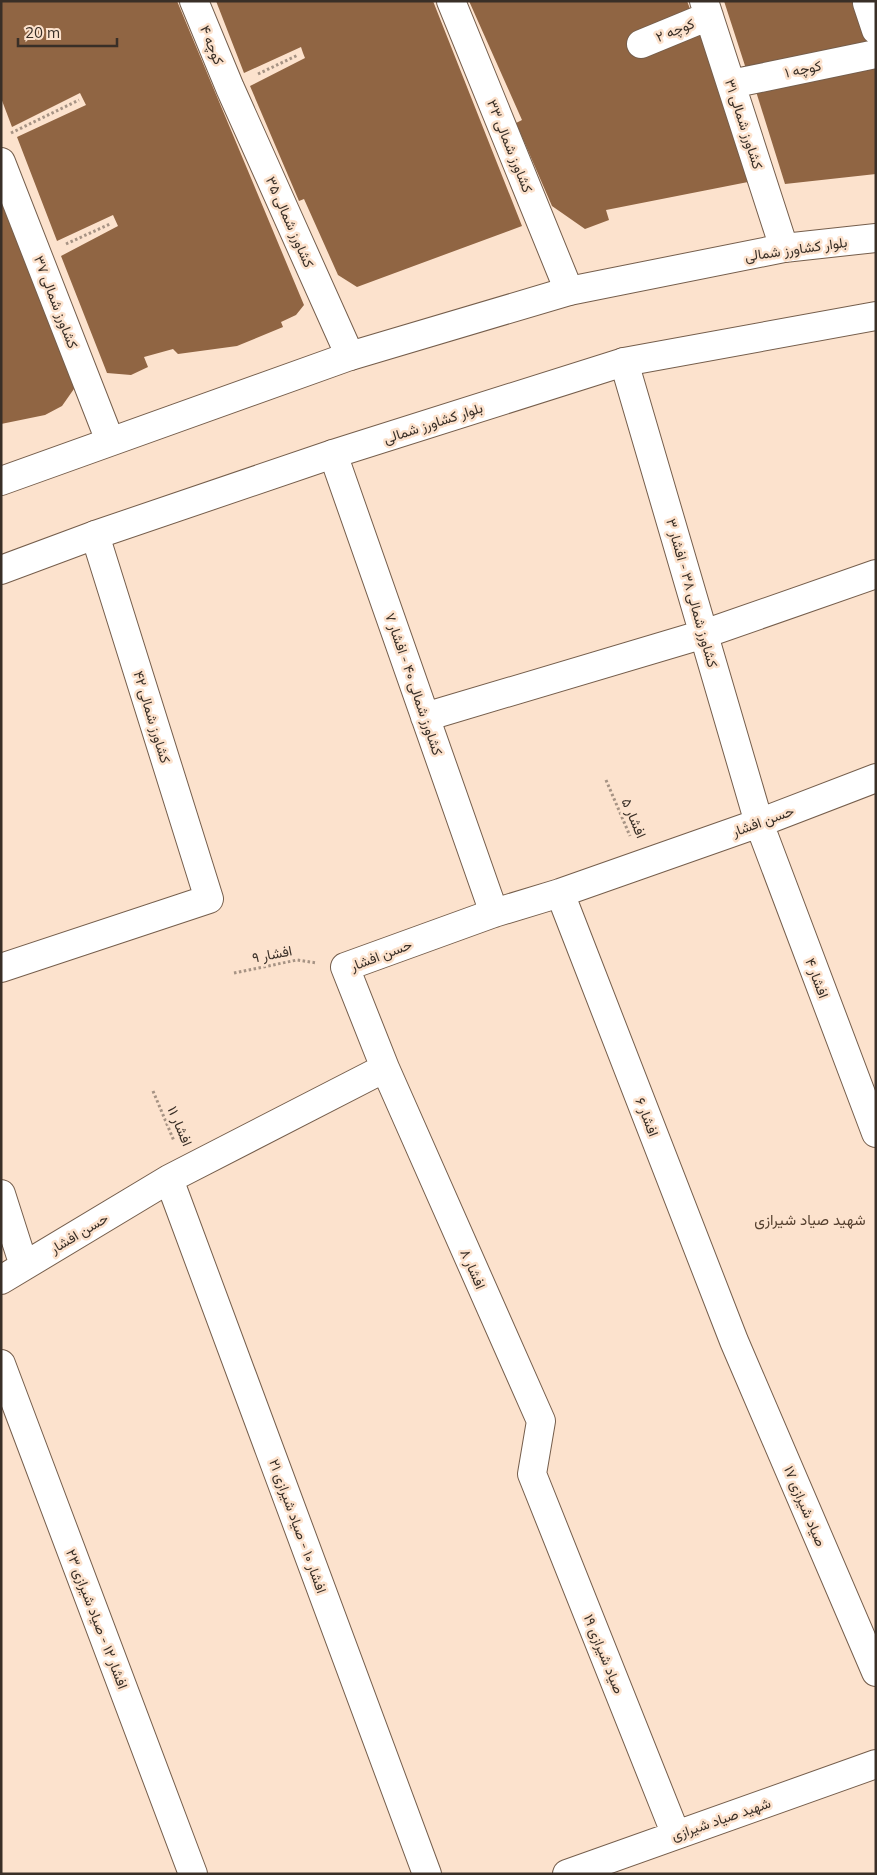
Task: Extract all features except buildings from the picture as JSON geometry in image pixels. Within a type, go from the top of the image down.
[{"type":"street","name":"کوچه ۴","points":[[194,1],[230,88]]},
{"type":"street","name":"کشاورز شمالی ۳۳","points":[[451,1],[569,291]]},
{"type":"street","points":[[866,3],[876,30]]},
{"type":"street","name":"کوچه ۲","points":[[641,44],[707,9]]},
{"type":"street","name":"کشاورز شمالی ۳۱","points":[[707,9],[784,248]]},
{"type":"street","name":"کوچه ۱","points":[[731,84],[876,54]]},
{"type":"street","name":"کشاورز شمالی ۳۵","points":[[230,88],[350,356]]},
{"type":"street","name":"کشاورز شمالی ۳۷","points":[[1,162],[110,442]]},
{"type":"street","name":"بلوار کشاورز شمالی","points":[[1,481],[350,356],[569,291],[784,248],[876,238]]},
{"type":"street","name":"بلوار کشاورز شمالی","points":[[1,570],[95,535],[333,454],[624,362],[876,316]]},
{"type":"street","name":"کشاورز شمالی ۳۸ - افشار ۳","points":[[624,362],[759,823]]},
{"type":"street","name":"کشاورز شمالی ۴۰ - افشار ۷","points":[[333,454],[494,914]]},
{"type":"street","name":"کشاورز شمالی ۴۲","points":[[1,968],[208,900],[95,535]]},
{"type":"street","points":[[425,717],[704,634],[876,574]]},
{"type":"street","name":"حسن افشار","points":[[1,1280],[178,1175],[385,1068],[344,967],[759,823],[876,778]]},
{"type":"street","name":"افشار ۴","points":[[759,823],[876,1133]]},
{"type":"street","name":"افشار ۶","points":[[560,893],[734,1341]]},
{"type":"street","name":"افشار ۸","points":[[385,1068],[541,1421],[532,1474]]},
{"type":"street","name":"افشار ۱۰ - صیاد شیرازی ۲۱","points":[[178,1175],[427,1874]]},
{"type":"street","points":[[1,1194],[24,1266]]},
{"type":"street","name":"صیاد شیرازی ۱۷","points":[[734,1341],[876,1672]]},
{"type":"street","name":"افشار ۱۲ - صیاد شیرازی ۲۳","points":[[1,1364],[194,1874]]},
{"type":"street","name":"صیاد شیرازی ۱۹","points":[[532,1474],[676,1834]]},
{"type":"street","name":"شهید صیاد شیرازی","points":[[567,1874],[876,1764]]},
{"type":"path","points":[[230,88],[298,55]]},
{"type":"path","points":[[10,133],[80,100]]},
{"type":"path","points":[[39,257],[110,224]]},
{"type":"path","name":"افشار ۵","points":[[606,780],[642,864]]},
{"type":"path","name":"افشار ۹","points":[[234,973],[297,960],[344,967]]},
{"type":"path","name":"افشار ۱۱","points":[[153,1091],[178,1175]]},
{"type":"district","name":"شهید صیاد شیرازی","points":[[810,1219]]}]
